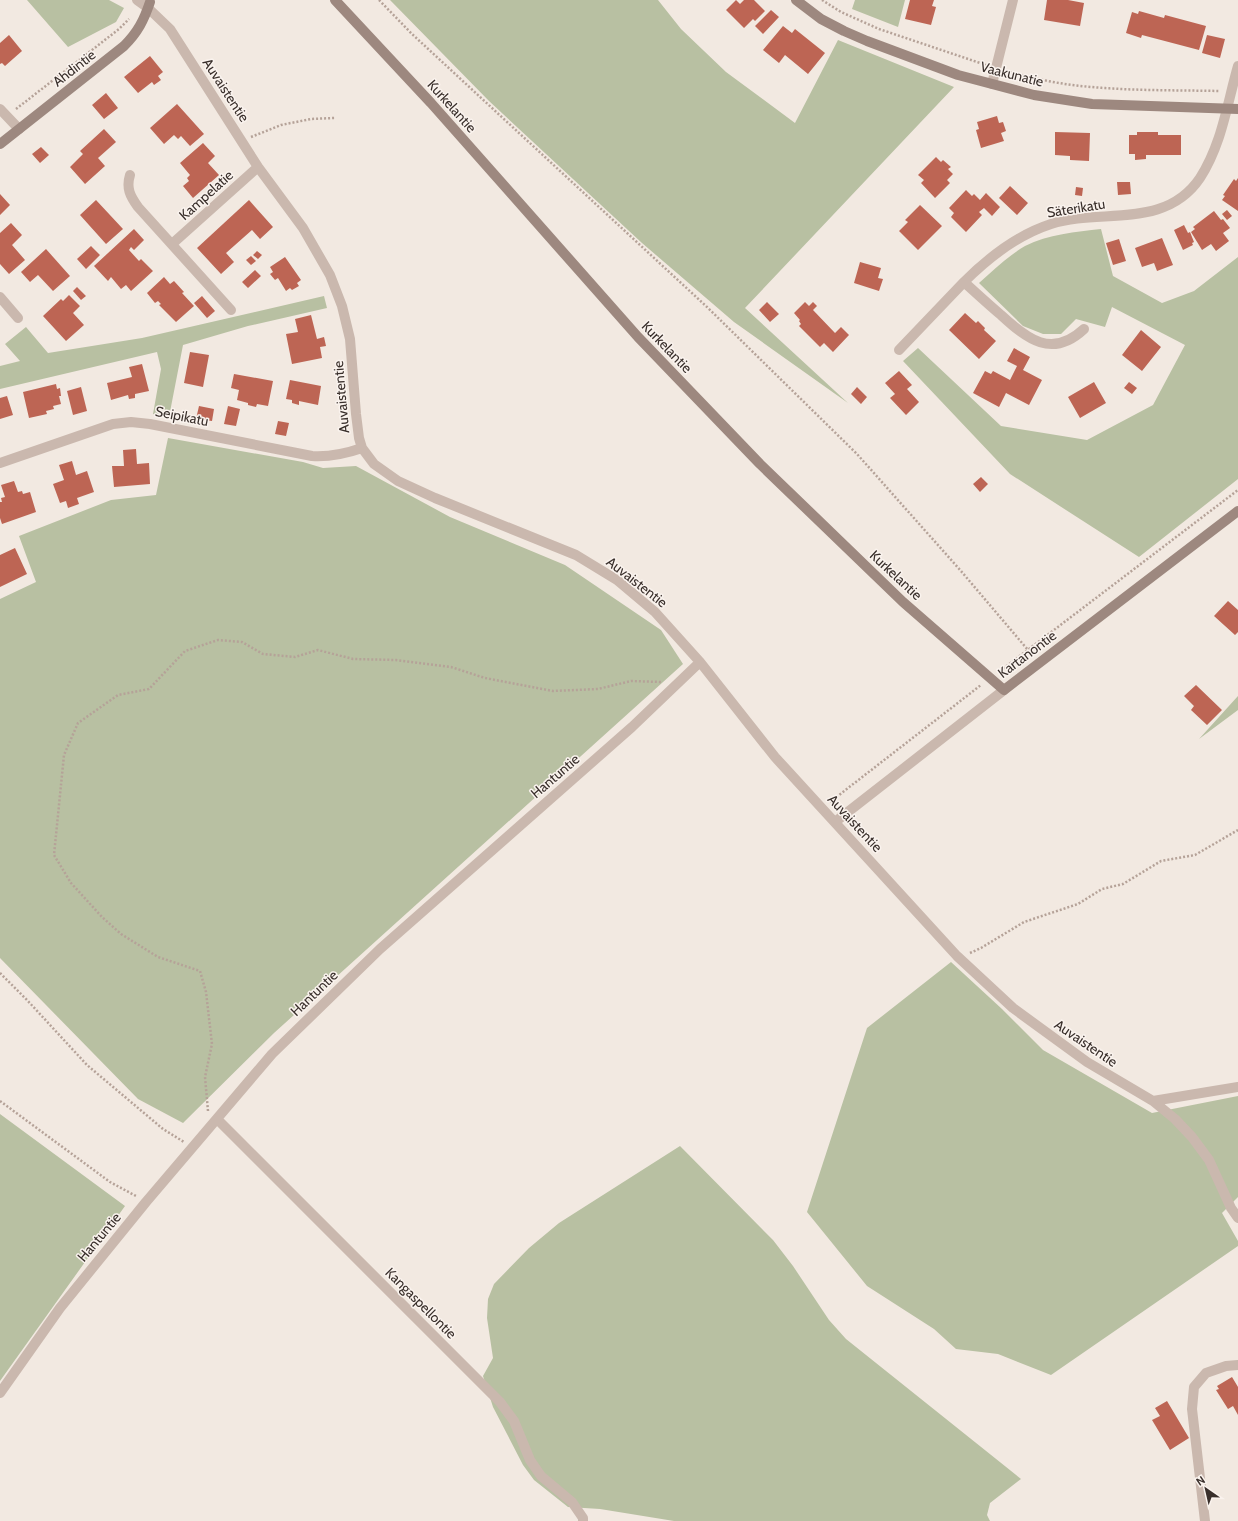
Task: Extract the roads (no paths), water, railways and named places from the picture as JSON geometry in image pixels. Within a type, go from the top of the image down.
[{"type":"street","name":"Auvaistentie","points":[[137,0],[149,5],[170,29],[258,167],[303,228],[325,265],[336,288],[344,311],[350,339],[357,427],[362,448],[374,464],[398,481],[435,498],[576,555],[616,580],[655,612],[700,662],[775,757],[957,956],[1013,1008],[1050,1036],[1086,1062],[1153,1101],[1175,1119],[1192,1137],[1209,1160],[1231,1208],[1238,1218]]},
{"type":"street","name":"Kurkelantie","points":[[335,0],[431,103],[638,337],[760,464],[903,602],[1004,690]]},
{"type":"street","name":"Vaakunatie","points":[[796,0],[821,19],[844,31],[958,75],[1034,95],[1092,104],[1233,109]]},
{"type":"street","points":[[992,84],[1013,0]]},
{"type":"street","name":"Ahdintie","points":[[0,144],[124,46],[140,28],[149,5]]},
{"type":"street","name":"Säterikatu","points":[[898,350],[964,282],[995,254],[1011,242],[1032,231],[1053,223],[1076,219],[1135,215],[1166,206],[1190,190],[1200,178],[1233,109],[1231,91],[1238,66]]},
{"type":"street","points":[[3,112],[19,129]]},
{"type":"street","name":"Kampelatie","points":[[172,244],[258,167]]},
{"type":"street","points":[[130,175],[128,187],[134,201],[231,310]]},
{"type":"street","points":[[964,282],[1017,330],[1039,342],[1050,344],[1062,343],[1074,338],[1084,329]]},
{"type":"street","points":[[0,297],[18,318]]},
{"type":"street","name":"Seipikatu","points":[[0,463],[113,424],[131,422],[150,424],[312,456],[338,456],[362,448]]},
{"type":"street","name":"Kartanontie","points":[[835,822],[1004,690],[1238,511]]},
{"type":"street","name":"Hantuntie","points":[[0,1393],[60,1308],[146,1202],[272,1054],[380,949],[632,727],[700,662]]},
{"type":"street","points":[[1153,1101],[1238,1087]]},
{"type":"street","name":"Kangaspellontie","points":[[217,1119],[500,1402],[514,1421],[530,1460],[541,1476],[572,1502],[583,1521]]},
{"type":"street","points":[[1206,1521],[1192,1409],[1194,1386],[1206,1373],[1226,1366],[1238,1365]]}]
